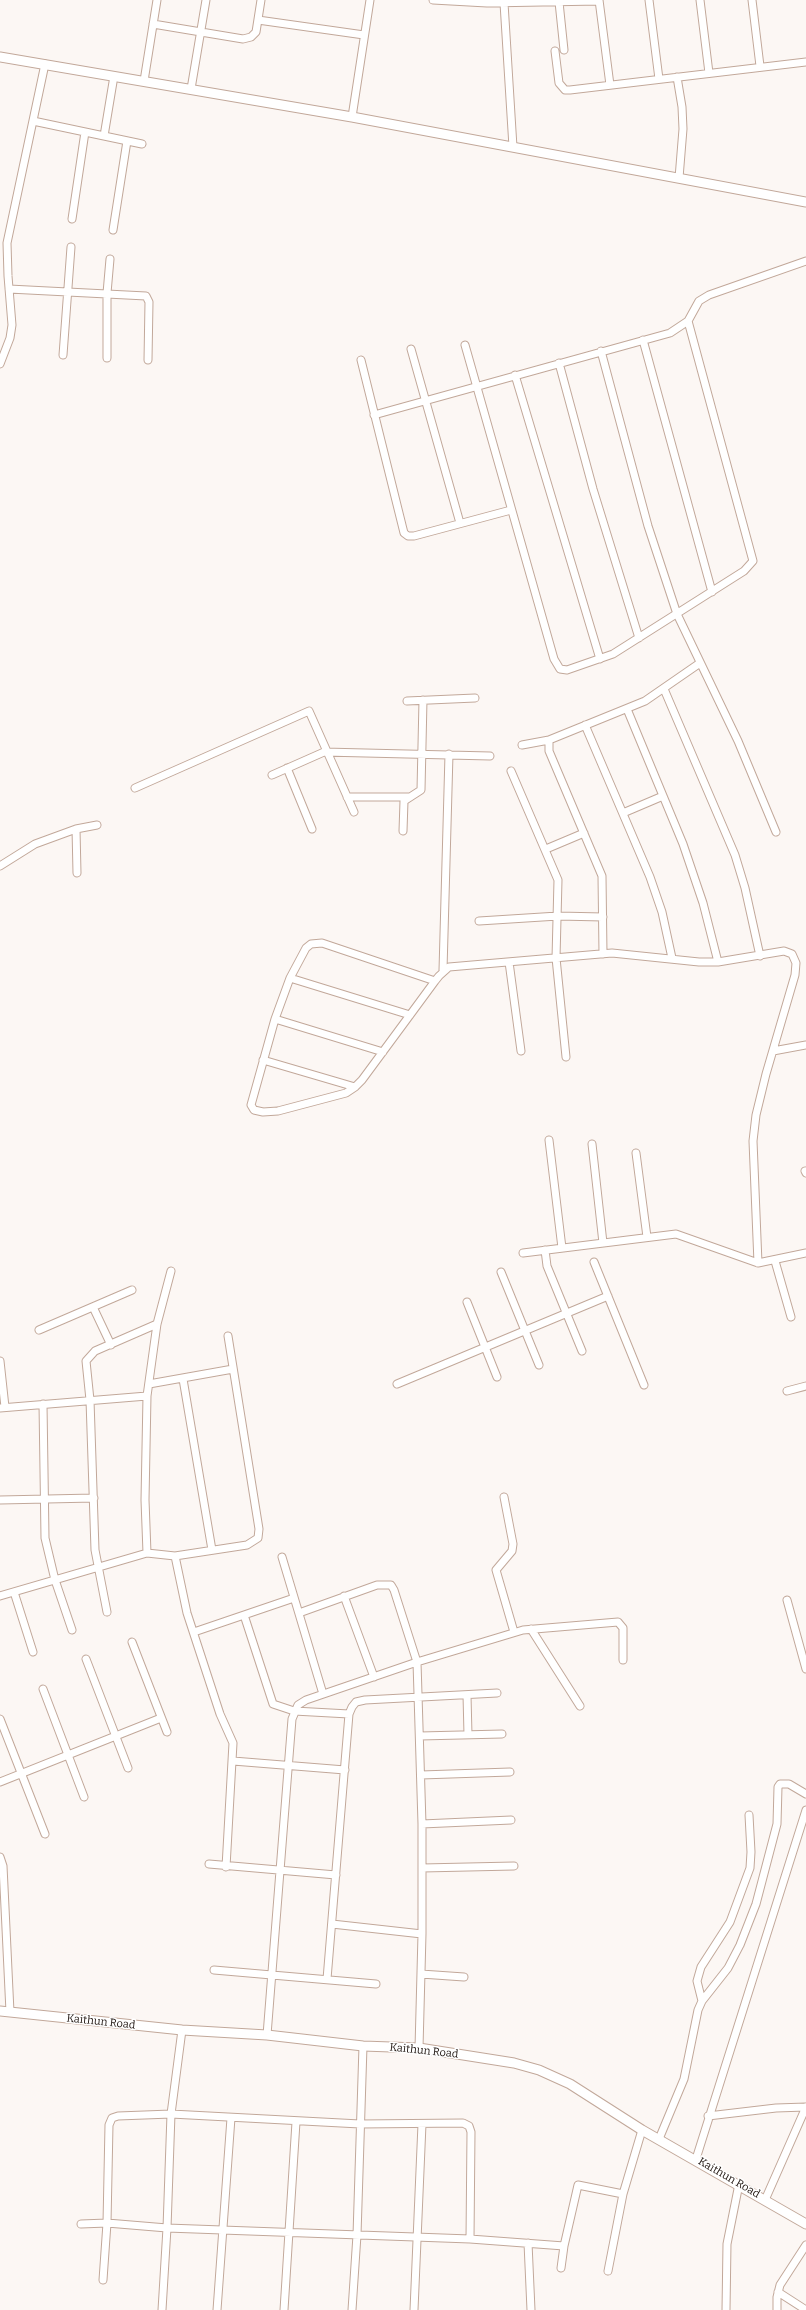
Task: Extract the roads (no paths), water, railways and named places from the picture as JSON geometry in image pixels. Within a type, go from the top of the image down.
[{"type":"street","points":[[144,80],[157,0]]},
{"type":"street","points":[[191,89],[206,0]]},
{"type":"street","points":[[153,24],[243,39],[251,37],[256,32],[262,0]]},
{"type":"street","points":[[352,117],[370,0]]},
{"type":"street","points":[[433,0],[504,3],[599,1],[610,85]]},
{"type":"street","points":[[649,0],[659,79]]},
{"type":"street","points":[[700,0],[710,73]]},
{"type":"street","points":[[752,0],[760,66]]},
{"type":"street","points":[[559,2],[564,50]]},
{"type":"street","points":[[504,3],[513,147]]},
{"type":"street","points":[[258,20],[364,35]]},
{"type":"street","points":[[555,51],[559,83],[565,90],[760,66],[806,62]]},
{"type":"street","points":[[0,57],[144,80],[352,117],[806,202]]},
{"type":"street","points":[[0,364],[10,338],[12,325],[7,243],[45,64]]},
{"type":"street","points":[[104,136],[114,76]]},
{"type":"street","points":[[677,77],[682,106],[681,164],[679,178]]},
{"type":"street","points":[[33,121],[142,144]]},
{"type":"street","points":[[72,219],[86,132]]},
{"type":"street","points":[[113,230],[127,141]]},
{"type":"street","points":[[63,354],[66,292],[71,247]]},
{"type":"street","points":[[107,358],[107,293],[110,259]]},
{"type":"street","points":[[374,415],[670,333],[688,321],[699,301],[709,295],[806,261]]},
{"type":"street","points":[[9,289],[142,294],[148,298],[148,360]]},
{"type":"street","points":[[465,345],[511,510],[557,665],[560,669],[567,670],[613,654],[712,592],[749,566],[753,561],[753,554],[688,321]]},
{"type":"street","points":[[643,340],[712,592]]},
{"type":"street","points":[[411,349],[460,524]]},
{"type":"street","points":[[601,352],[648,526],[676,614],[738,741],[776,832]]},
{"type":"street","points":[[361,360],[404,533],[408,536],[414,536],[511,510]]},
{"type":"street","points":[[558,363],[593,489],[639,638]]},
{"type":"street","points":[[515,375],[600,659]]},
{"type":"street","points":[[522,746],[549,740],[627,709],[664,689],[700,664]]},
{"type":"street","points":[[664,689],[734,855],[745,888],[760,956]]},
{"type":"street","points":[[407,701],[476,698]]},
{"type":"street","points":[[403,831],[404,801],[421,790],[423,700]]},
{"type":"street","points":[[627,709],[663,796],[703,903],[718,962]]},
{"type":"street","points":[[135,788],[309,711],[354,812]]},
{"type":"street","points":[[585,725],[650,878],[672,958]]},
{"type":"street","points":[[549,740],[549,751],[602,876],[603,954]]},
{"type":"street","points":[[272,775],[327,752],[422,753],[490,756]]},
{"type":"street","points":[[444,970],[449,754]]},
{"type":"street","points":[[287,768],[312,829]]},
{"type":"street","points":[[511,770],[558,880],[556,958],[566,1056]]},
{"type":"street","points":[[623,813],[663,796]]},
{"type":"street","points":[[347,797],[410,797]]},
{"type":"street","points":[[0,866],[36,844],[76,829],[97,825]]},
{"type":"street","points":[[76,829],[77,873]]},
{"type":"street","points":[[546,849],[584,833]]},
{"type":"street","points":[[478,921],[558,916],[603,917]]},
{"type":"street","points":[[435,981],[316,942],[306,948],[290,978],[275,1020],[251,1106],[254,1110],[263,1112],[278,1111],[346,1093],[356,1086],[444,970],[456,966],[603,954],[631,954],[698,962],[718,962],[784,951],[792,954],[796,963],[795,975],[772,1050],[756,1115],[753,1141],[758,1263]]},
{"type":"street","points":[[510,962],[521,1051]]},
{"type":"street","points":[[290,978],[410,1015]]},
{"type":"street","points":[[275,1020],[383,1052]]},
{"type":"street","points":[[772,1050],[806,1045]]},
{"type":"street","points":[[263,1060],[356,1086]]},
{"type":"street","points":[[549,1140],[562,1248]]},
{"type":"street","points":[[592,1144],[603,1243]]},
{"type":"street","points":[[636,1152],[647,1237]]},
{"type":"street","points":[[524,1253],[647,1237],[681,1236],[758,1263],[775,1261],[806,1253]]},
{"type":"street","points":[[545,1250],[547,1266],[582,1351]]},
{"type":"street","points":[[775,1261],[791,1317]]},
{"type":"street","points":[[594,1262],[644,1385]]},
{"type":"street","points":[[147,1554],[145,1500],[147,1396],[157,1324],[171,1271]]},
{"type":"street","points":[[501,1272],[539,1365]]},
{"type":"street","points":[[39,1330],[132,1290]]},
{"type":"street","points":[[397,1384],[608,1296]]},
{"type":"street","points":[[466,1302],[498,1377]]},
{"type":"street","points":[[94,1306],[111,1345]]},
{"type":"street","points":[[107,1612],[98,1568],[90,1400],[86,1361],[90,1354],[157,1324]]},
{"type":"street","points":[[0,1596],[147,1554],[175,1556],[247,1545],[258,1538],[259,1529],[228,1336]]},
{"type":"street","points":[[0,1361],[2,1408],[147,1396]]},
{"type":"street","points":[[149,1384],[233,1369]]},
{"type":"street","points":[[183,1379],[212,1550]]},
{"type":"street","points":[[787,1391],[806,1386]]},
{"type":"street","points":[[43,1404],[45,1538],[54,1580],[72,1630]]},
{"type":"street","points":[[504,1497],[512,1551],[496,1570],[514,1632]]},
{"type":"street","points":[[0,1500],[94,1498]]},
{"type":"street","points":[[175,1556],[194,1632],[220,1714],[230,1735],[233,1761],[226,1867]]},
{"type":"street","points":[[282,1557],[323,1694]]},
{"type":"street","points":[[299,1613],[377,1585],[391,1585],[394,1590],[416,1662],[420,1736],[422,1824],[422,1974],[419,2048]]},
{"type":"street","points":[[14,1592],[33,1652]]},
{"type":"street","points":[[344,1596],[374,1677]]},
{"type":"street","points":[[194,1632],[294,1598]]},
{"type":"street","points":[[787,1600],[806,1669]]},
{"type":"street","points":[[244,1615],[273,1704],[294,1711],[349,1714]]},
{"type":"street","points":[[267,2035],[294,1711],[306,1700],[323,1694],[416,1662],[514,1632],[531,1629],[618,1622],[623,1628],[622,1660]]},
{"type":"street","points":[[531,1629],[580,1706]]},
{"type":"street","points":[[132,1642],[167,1732]]},
{"type":"street","points":[[86,1659],[128,1768]]},
{"type":"street","points":[[43,1689],[84,1797]]},
{"type":"street","points":[[326,1979],[332,1924],[349,1714],[356,1702],[365,1700],[497,1693]]},
{"type":"street","points":[[467,1695],[468,1735]]},
{"type":"street","points":[[0,1782],[161,1718]]},
{"type":"street","points":[[0,1719],[20,1774],[45,1834]]},
{"type":"street","points":[[420,1736],[502,1734]]},
{"type":"street","points":[[233,1761],[345,1770]]},
{"type":"street","points":[[421,1775],[510,1772]]},
{"type":"street","points":[[659,2139],[684,2079],[692,2034],[702,2001],[728,1968],[740,1945],[756,1904],[776,1824],[778,1788],[780,1784],[789,1784],[806,1794]]},
{"type":"street","points":[[696,2159],[708,2116],[806,1810]]},
{"type":"street","points":[[702,2001],[697,1982],[701,1968],[730,1922],[750,1868],[751,1852],[749,1815]]},
{"type":"street","points":[[422,1824],[511,1820]]},
{"type":"street","points":[[0,1857],[3,1866],[5,2011]]},
{"type":"street","points":[[209,1864],[226,1867],[336,1875]]},
{"type":"street","points":[[422,1868],[514,1866]]},
{"type":"street","points":[[332,1924],[422,1934]]},
{"type":"street","points":[[214,1970],[376,1984]]},
{"type":"street","points":[[422,1974],[464,1977]]},
{"type":"street","name":"Kaithun Road","points":[[5,2011],[182,2030],[267,2035],[363,2046],[419,2048],[514,2063],[538,2070],[570,2084],[642,2130],[696,2159],[806,2224]]},
{"type":"street","points":[[162,2310],[167,2228],[171,2114],[182,2030]]},
{"type":"street","points":[[352,2310],[357,2235],[363,2046]]},
{"type":"street","points":[[708,2116],[776,2108],[806,2107],[765,2200]]},
{"type":"street","points":[[103,2280],[107,2223],[109,2125],[112,2118],[118,2116],[171,2114],[296,2122],[360,2124],[463,2123],[469,2126],[471,2132],[470,2239]]},
{"type":"street","points":[[217,2310],[231,2118]]},
{"type":"street","points":[[284,2310],[296,2122]]},
{"type":"street","points":[[414,2310],[422,2124]]},
{"type":"street","points":[[608,2271],[623,2194],[642,2130]]},
{"type":"street","points":[[726,2310],[727,2244],[739,2184]]},
{"type":"street","points":[[561,2268],[564,2246],[578,2185],[623,2194]]},
{"type":"street","points":[[82,2224],[107,2223],[167,2228],[290,2231],[470,2239],[564,2246]]},
{"type":"street","points":[[528,2243],[531,2310]]},
{"type":"street","points":[[777,2310],[778,2292],[806,2245]]},
{"type":"street","points":[[778,2292],[806,2310]]}]
